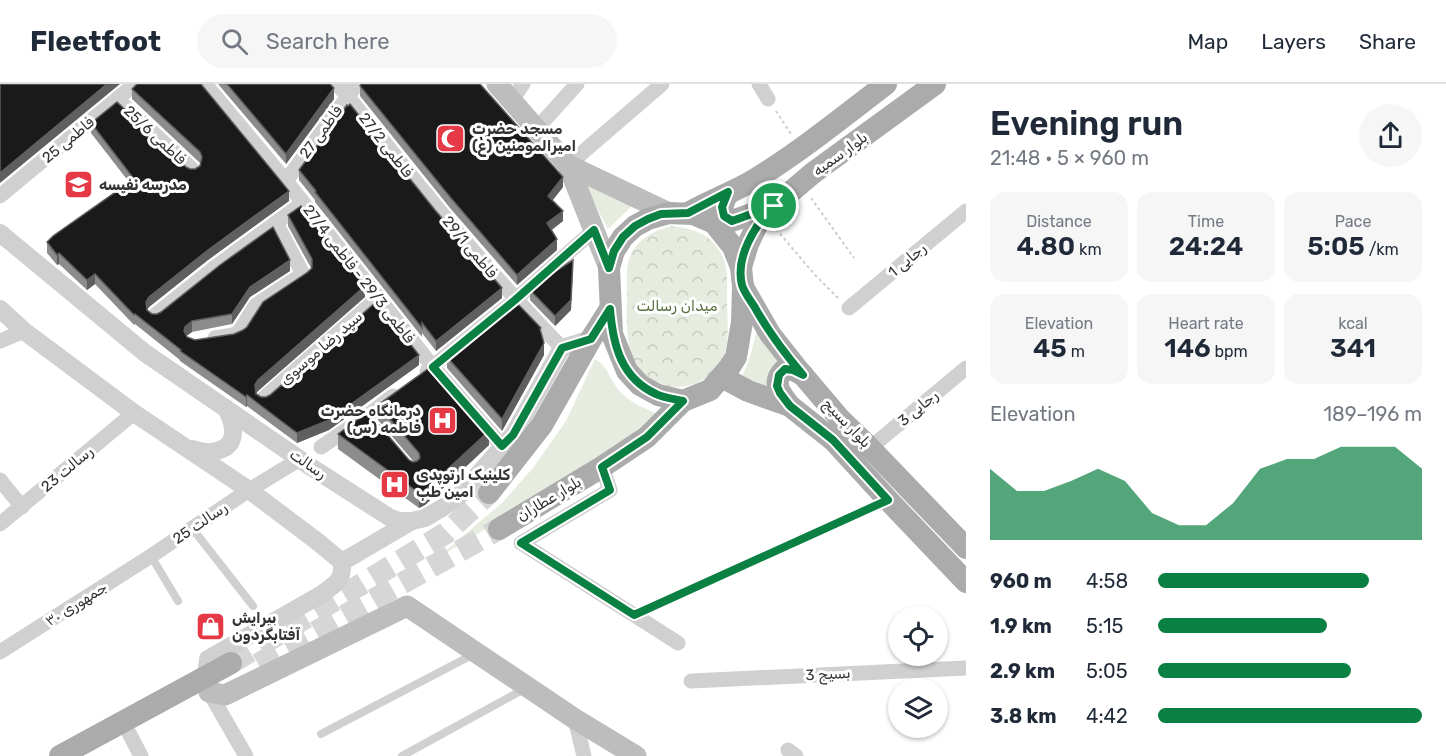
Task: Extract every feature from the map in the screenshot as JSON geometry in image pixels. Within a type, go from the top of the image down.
[{"type":"main road","name":"بلوار سمیه","points":[[678,213],[752,181],[801,150],[886,84]]},
{"type":"main road","name":"بلوار سمیه","points":[[742,277],[748,244],[757,225],[770,211],[813,173],[935,84]]},
{"type":"main road","points":[[510,89],[535,128],[568,165],[609,268]]},
{"type":"main road","points":[[568,165],[678,213]]},
{"type":"main road","points":[[728,192],[722,207],[724,216],[732,221],[770,211]]},
{"type":"main road","points":[[678,213],[693,214],[714,223],[733,247],[742,277],[742,322],[736,357],[710,390],[683,401],[658,395],[640,385],[627,371],[612,334],[610,309],[609,268],[614,251],[623,237],[635,226],[648,219],[678,213]]},
{"type":"main road","name":"بلوار بسیج","points":[[742,277],[770,334],[803,375],[841,420],[964,544]]},
{"type":"main road","points":[[489,493],[542,425],[610,309]]},
{"type":"main road","points":[[790,406],[777,386],[779,375],[785,369],[803,375]]},
{"type":"main road","name":"بلوار بسیج","points":[[722,377],[748,392],[790,406],[833,440],[966,582]]},
{"type":"main road","name":"بلوار عطاران","points":[[499,529],[647,437],[683,401]]},
{"type":"main road","points":[[208,684],[225,695],[407,606],[575,719],[636,756]]},
{"type":"main road","points":[[88,756],[238,667]]},
{"type":"main road","points":[[60,756],[208,684]]},
{"type":"street","name":"فاطمی 25","points":[[0,196],[135,84]]},
{"type":"street","name":"فاطمی 29/3 - فاطمی 27/4","points":[[205,84],[286,181],[433,367],[502,446]]},
{"type":"street","name":"فاطمی 27/2","points":[[337,84],[353,90],[425,194]]},
{"type":"street","points":[[535,128],[577,84]]},
{"type":"street","points":[[568,165],[662,84]]},
{"type":"street","points":[[759,84],[768,99]]},
{"type":"street","name":"فاطمی 27","points":[[286,181],[353,90]]},
{"type":"street","name":"فاطمی 25/6","points":[[117,99],[193,170]]},
{"type":"street","name":"فاطمی 29/1","points":[[425,194],[515,300],[562,348]]},
{"type":"street","points":[[154,315],[303,203]]},
{"type":"street","name":"رجایی 1","points":[[849,308],[966,211]]},
{"type":"street","points":[[204,339],[239,332],[256,305],[303,274],[276,223]]},
{"type":"street","points":[[321,447],[370,420],[409,384],[515,300],[594,230]]},
{"type":"street","name":"رسالت","points":[[0,232],[145,353],[389,517],[412,521]]},
{"type":"street","name":"سید رضا موسوی","points":[[264,398],[378,298]]},
{"type":"street","points":[[0,309],[24,331],[134,413],[249,490],[342,562]]},
{"type":"street","points":[[0,341],[24,331]]},
{"type":"street","points":[[342,562],[412,521],[425,518],[459,496],[513,435],[562,348],[591,339]]},
{"type":"street","name":"رجایی 3","points":[[870,448],[966,368]]},
{"type":"street","points":[[187,448],[209,453],[229,444],[234,432],[232,420],[226,408]]},
{"type":"street","name":"رسالت 23","points":[[0,524],[134,413]]},
{"type":"street","name":"رسالت 25","points":[[151,556],[249,490],[300,459]]},
{"type":"street","points":[[602,467],[610,490],[521,543],[678,643]]},
{"type":"street","points":[[0,480],[22,507]]},
{"type":"street","name":"جمهوری ۳۰","points":[[0,652],[151,556]]},
{"type":"street","points":[[246,756],[208,684],[208,659],[339,582],[342,562]]},
{"type":"street","name":"بسیج 3","points":[[691,681],[966,668]]},
{"type":"street","points":[[575,719],[584,756]]},
{"type":"street","points":[[129,733],[141,756]]},
{"type":"lane","points":[[634,615],[888,500]]},
{"type":"lane","points":[[192,528],[253,606]]},
{"type":"lane","points":[[151,556],[178,601]]},
{"type":"lane","points":[[321,735],[476,653]]},
{"type":"lane","points":[[402,756],[528,687]]},
{"type":"path","points":[[768,99],[801,150]]},
{"type":"path","points":[[800,184],[854,258]]},
{"type":"path","points":[[770,211],[821,282],[849,308]]},
{"type":"green space","points":[[581,178],[634,204],[608,229]]},
{"type":"green space","name":"میدان رسالت","points":[[672,226],[693,230],[710,239],[722,255],[727,280],[727,339],[721,362],[701,381],[679,387],[657,382],[638,367],[632,356],[627,331],[627,270],[631,254],[646,237]]},
{"type":"green space","points":[[756,333],[784,363],[773,392],[739,382]]},
{"type":"green space","points":[[595,359],[605,367],[619,391],[634,403],[658,414],[646,431],[436,559],[503,502],[533,468],[566,421]]},
{"type":"building","points":[[0,84],[107,84],[0,173]]},
{"type":"building","points":[[137,84],[201,84],[289,191],[208,250],[149,297],[146,302],[147,310],[152,314],[161,312],[273,227],[290,260],[250,287],[232,314],[192,321],[184,331],[187,337],[195,340],[234,334],[243,330],[263,302],[312,268],[312,259],[288,215],[301,206],[365,286],[258,380],[255,385],[256,394],[261,397],[270,395],[377,301],[419,355],[329,420],[297,433],[247,395],[246,397],[180,351],[134,315],[95,274],[87,280],[59,253],[57,255],[47,242],[53,236],[134,179],[91,123],[117,102],[186,167],[195,169],[200,166],[202,157],[200,152],[132,89]]},
{"type":"building","points":[[227,84],[330,84],[334,88],[286,154]]},
{"type":"building","points":[[361,84],[480,84],[563,177],[548,196],[563,211],[547,223],[557,239],[517,275],[450,197],[360,86]]},
{"type":"building","points":[[350,104],[435,210],[502,288],[436,341],[422,323],[422,328],[299,170]]},
{"type":"building","points":[[573,260],[571,300],[555,316],[530,290]]},
{"type":"building","points":[[515,301],[541,328],[544,343],[502,419],[447,357]]},
{"type":"building","points":[[432,366],[489,431],[419,493],[338,434],[368,412],[409,460],[417,461],[420,458],[419,453],[378,405]]},
{"type":"tunnel","points":[[231,663],[446,533],[489,493]]},
{"type":"tunnel","points":[[258,664],[499,529]]},
{"type":"place","name":"مسجد حضرت امیرالمومنین (ع)","points":[[451,138]]},
{"type":"place","name":"مدرسه نفیسه","points":[[78,185]]},
{"type":"place","name":"درمانگاه حضرت فاطمه (س)","points":[[442,420]]},
{"type":"place","name":"کلینیک ارتوپدی امین طب","points":[[395,484]]},
{"type":"place","name":"پیرایش آفتابگردون","points":[[211,627]]},
{"type":"route","points":[[728,192],[722,207],[724,216],[732,221],[774,206],[757,225],[741,267],[742,287],[770,334],[803,375],[785,369],[779,375],[777,386],[790,406],[833,440],[888,500],[634,615],[521,543],[610,490],[602,467],[647,437],[683,401],[658,395],[640,385],[627,371],[612,334],[610,309],[591,339],[562,348],[513,435],[502,446],[433,367],[515,300],[594,230],[609,268],[614,251],[623,237],[635,226],[661,214],[688,213],[728,192]]}]
